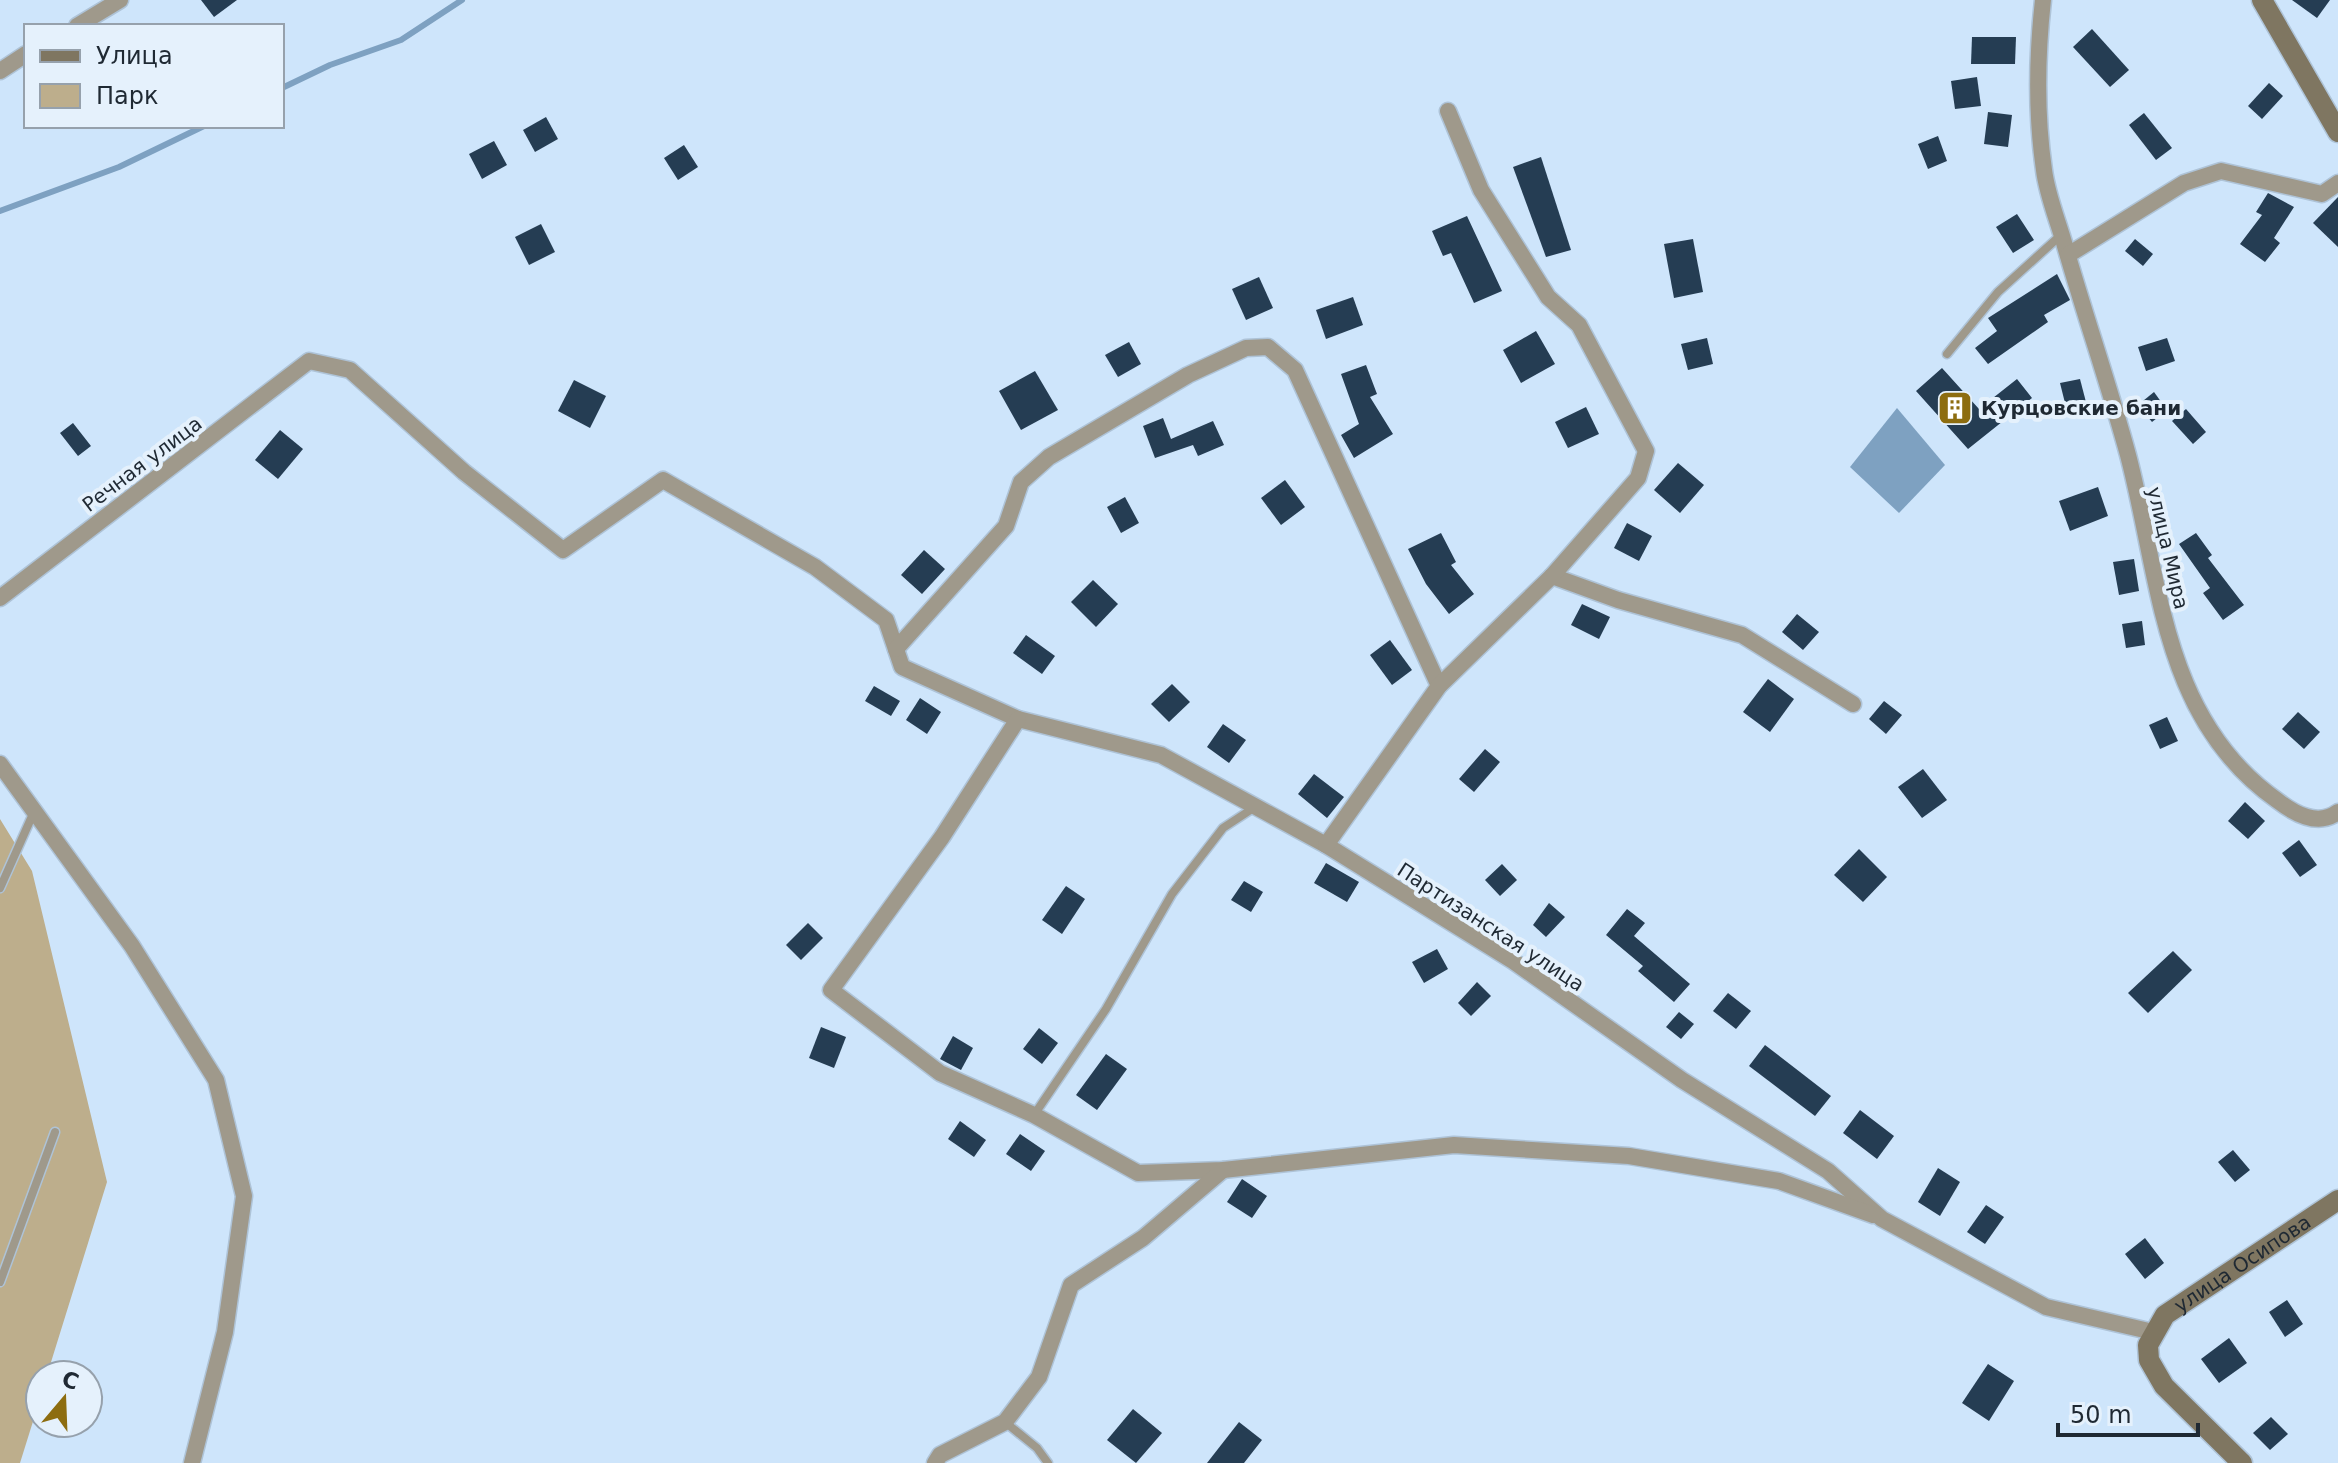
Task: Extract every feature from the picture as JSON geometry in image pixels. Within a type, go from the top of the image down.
[{"type":"main road","points":[[2262,0],[2338,132]]},
{"type":"main road","name":"улица Осипова","points":[[2153,1332],[2165,1315],[2338,1200]]},
{"type":"main road","points":[[2153,1332],[2148,1345],[2149,1360],[2164,1386],[2242,1463]]},
{"type":"street","points":[[80,24],[120,0]]},
{"type":"street","name":"улица Мира","points":[[2043,0],[2038,46],[2044,171],[2128,456],[2158,605],[2198,715],[2249,781],[2300,817],[2331,818],[2338,812]]},
{"type":"street","points":[[0,71],[24,55]]},
{"type":"street","points":[[1326,845],[1439,686],[1552,576],[1638,478],[1646,451],[1579,325],[1548,297],[1481,190],[1448,111]]},
{"type":"street","points":[[2068,255],[2184,183],[2221,171],[2322,194],[2338,183]]},
{"type":"street","points":[[896,649],[1006,526],[1021,482],[1049,457],[1188,375],[1246,348],[1268,347],[1295,370],[1439,686]]},
{"type":"street","name":"Партизанская улица","points":[[309,361],[350,370],[464,472],[563,550],[663,480],[815,567],[886,620],[902,667],[1018,719],[1161,755],[1326,845],[1513,961],[1682,1080],[1828,1171],[1882,1219],[2046,1307],[2153,1332]]},
{"type":"street","name":"Речная улица","points":[[0,598],[309,361]]},
{"type":"street","points":[[1552,576],[1618,600],[1742,635],[1853,704]]},
{"type":"street","points":[[1018,719],[942,837],[831,990],[940,1073],[1034,1115],[1138,1173],[1223,1170],[1454,1145],[1629,1156],[1779,1181],[1882,1219]]},
{"type":"street","points":[[0,764],[33,814],[132,946],[216,1080],[244,1196],[225,1332],[192,1463]]},
{"type":"street","points":[[935,1463],[940,1455],[1005,1422],[1039,1377],[1071,1285],[1143,1238],[1223,1170]]},
{"type":"lane","points":[[1947,354],[1998,292],[2062,235]]},
{"type":"lane","points":[[1034,1115],[1106,1009],[1172,894],[1223,828],[1255,807]]},
{"type":"lane","points":[[0,888],[33,814]]},
{"type":"lane","points":[[0,1282],[55,1132]]},
{"type":"lane","points":[[1005,1422],[1037,1448],[1048,1463]]},
{"type":"green space","points":[[0,819],[32,871],[107,1182],[52,1359],[24,1359],[24,1439],[28,1439],[20,1463],[0,1463]]},
{"type":"water","points":[[1897,408],[1945,465],[1899,513],[1850,467]]},
{"type":"building","points":[[201,0],[237,0],[214,17]]},
{"type":"building","points":[[2292,0],[2330,0],[2317,18]]},
{"type":"building","points":[[2092,29],[2129,70],[2110,87],[2073,47]]},
{"type":"building","points":[[1972,37],[2016,37],[2015,64],[1971,64]]},
{"type":"building","points":[[1977,77],[1981,106],[1955,109],[1951,81]]},
{"type":"building","points":[[2269,83],[2283,96],[2262,119],[2248,106]]},
{"type":"building","points":[[1988,112],[2012,115],[2008,147],[1984,144]]},
{"type":"building","points":[[2144,113],[2172,148],[2156,160],[2129,125]]},
{"type":"building","points":[[546,117],[558,139],[535,152],[523,130]]},
{"type":"building","points":[[1938,136],[1947,161],[1928,169],[1918,144]]},
{"type":"building","points":[[494,141],[507,165],[482,179],[469,154]]},
{"type":"building","points":[[684,145],[698,167],[678,180],[664,158]]},
{"type":"building","points":[[1541,157],[1571,250],[1546,257],[1513,167]]},
{"type":"building","points":[[2268,193],[2294,207],[2274,238],[2280,243],[2265,262],[2240,244],[2262,215],[2256,212]]},
{"type":"building","points":[[2338,197],[2338,247],[2313,223]]},
{"type":"building","points":[[2017,214],[2034,240],[2013,253],[1996,227]]},
{"type":"building","points":[[1467,216],[1502,291],[1474,303],[1451,253],[1443,256],[1432,231]]},
{"type":"building","points":[[541,224],[555,252],[529,265],[515,237]]},
{"type":"building","points":[[1693,239],[1703,292],[1674,298],[1664,244]]},
{"type":"building","points":[[2135,239],[2153,254],[2143,266],[2125,251]]},
{"type":"building","points":[[2057,274],[2070,300],[2044,315],[2048,322],[1988,364],[1975,348],[1997,331],[1988,318]]},
{"type":"building","points":[[1259,277],[1273,308],[1246,320],[1232,289]]},
{"type":"building","points":[[1353,297],[1363,325],[1326,339],[1316,310]]},
{"type":"building","points":[[1536,331],[1555,364],[1521,383],[1503,350]]},
{"type":"building","points":[[1707,338],[1713,364],[1688,370],[1681,344]]},
{"type":"building","points":[[2167,338],[2175,361],[2146,371],[2138,347]]},
{"type":"building","points":[[1129,342],[1141,364],[1118,377],[1105,355]]},
{"type":"building","points":[[1366,365],[1377,394],[1370,397],[1393,434],[1354,458],[1341,435],[1359,424],[1341,374]]},
{"type":"building","name":"Курцовские бани","points":[[1942,368],[1979,409],[2017,379],[2032,398],[1968,449],[1916,391]]},
{"type":"building","points":[[1035,371],[1058,410],[1021,430],[999,391]]},
{"type":"building","points":[[2080,379],[2087,406],[2067,411],[2060,383]]},
{"type":"building","points":[[574,380],[606,396],[590,428],[558,411]]},
{"type":"building","points":[[2154,392],[2167,410],[2152,422],[2138,405]]},
{"type":"building","points":[[1586,407],[1599,434],[1568,448],[1555,422]]},
{"type":"building","points":[[2186,409],[2206,432],[2193,444],[2172,421]]},
{"type":"building","points":[[1163,418],[1171,439],[1213,421],[1224,445],[1198,456],[1193,445],[1155,458],[1143,426]]},
{"type":"building","points":[[73,423],[91,446],[78,456],[60,433]]},
{"type":"building","points":[[280,430],[303,449],[278,479],[255,460]]},
{"type":"building","points":[[1678,463],[1704,485],[1680,513],[1654,490]]},
{"type":"building","points":[[1285,480],[1305,507],[1281,525],[1261,498]]},
{"type":"building","points":[[2098,487],[2108,516],[2070,531],[2059,501]]},
{"type":"building","points":[[1125,497],[1139,523],[1121,533],[1107,507]]},
{"type":"building","points":[[1627,523],[1652,536],[1639,561],[1614,548]]},
{"type":"building","points":[[1441,533],[1456,562],[1451,565],[1474,594],[1449,614],[1426,584],[1408,549]]},
{"type":"building","points":[[2196,533],[2212,555],[2208,558],[2244,605],[2223,620],[2203,593],[2210,588],[2179,544]]},
{"type":"building","points":[[924,550],[945,569],[922,594],[901,575]]},
{"type":"building","points":[[2134,559],[2139,591],[2119,595],[2113,562]]},
{"type":"building","points":[[1093,580],[1118,604],[1096,627],[1071,602]]},
{"type":"building","points":[[1582,604],[1610,617],[1599,639],[1571,625]]},
{"type":"building","points":[[1797,614],[1819,632],[1803,650],[1782,632]]},
{"type":"building","points":[[2142,621],[2145,645],[2126,648],[2122,624]]},
{"type":"building","points":[[1026,635],[1055,656],[1042,674],[1013,653]]},
{"type":"building","points":[[1390,640],[1412,670],[1392,685],[1370,655]]},
{"type":"building","points":[[1768,679],[1794,699],[1770,732],[1743,712]]},
{"type":"building","points":[[1172,684],[1190,702],[1169,722],[1151,704]]},
{"type":"building","points":[[874,686],[900,701],[891,716],[865,701]]},
{"type":"building","points":[[920,698],[941,712],[927,734],[906,720]]},
{"type":"building","points":[[1884,701],[1902,715],[1886,734],[1869,719]]},
{"type":"building","points":[[2298,712],[2320,732],[2304,749],[2282,729]]},
{"type":"building","points":[[2167,717],[2178,741],[2160,749],[2149,725]]},
{"type":"building","points":[[1223,724],[1246,740],[1229,763],[1207,747]]},
{"type":"building","points":[[1485,749],[1500,762],[1474,792],[1459,779]]},
{"type":"building","points":[[1923,769],[1947,800],[1922,818],[1898,787]]},
{"type":"building","points":[[1314,774],[1344,797],[1327,818],[1298,794]]},
{"type":"building","points":[[2245,802],[2265,821],[2248,839],[2228,821]]},
{"type":"building","points":[[2299,840],[2317,865],[2300,877],[2282,853]]},
{"type":"building","points":[[1859,849],[1887,877],[1863,902],[1834,875]]},
{"type":"building","points":[[1326,863],[1359,882],[1347,902],[1314,883]]},
{"type":"building","points":[[1502,864],[1517,880],[1500,896],[1485,880]]},
{"type":"building","points":[[1244,881],[1263,892],[1251,912],[1231,900]]},
{"type":"building","points":[[1066,886],[1085,899],[1062,934],[1042,920]]},
{"type":"building","points":[[1549,903],[1565,917],[1546,937],[1533,925]]},
{"type":"building","points":[[1627,909],[1645,923],[1634,936],[1690,984],[1674,1002],[1638,971],[1643,966],[1606,935]]},
{"type":"building","points":[[808,923],[823,938],[801,960],[786,945]]},
{"type":"building","points":[[1437,949],[1448,969],[1424,983],[1412,962]]},
{"type":"building","points":[[2173,951],[2192,970],[2148,1013],[2128,993]]},
{"type":"building","points":[[1477,982],[1491,996],[1471,1016],[1458,1003]]},
{"type":"building","points":[[1728,993],[1751,1011],[1736,1029],[1713,1011]]},
{"type":"building","points":[[1679,1012],[1694,1024],[1681,1039],[1666,1027]]},
{"type":"building","points":[[821,1027],[846,1037],[834,1068],[809,1058]]},
{"type":"building","points":[[1039,1028],[1058,1043],[1042,1064],[1023,1049]]},
{"type":"building","points":[[953,1036],[973,1048],[961,1070],[940,1059]]},
{"type":"building","points":[[1765,1045],[1831,1096],[1815,1116],[1749,1066]]},
{"type":"building","points":[[1106,1054],[1127,1069],[1097,1110],[1076,1095]]},
{"type":"building","points":[[1860,1110],[1894,1136],[1877,1159],[1843,1133]]},
{"type":"building","points":[[960,1121],[986,1140],[974,1157],[948,1139]]},
{"type":"building","points":[[1020,1134],[1045,1151],[1031,1171],[1006,1154]]},
{"type":"building","points":[[2233,1150],[2250,1170],[2235,1182],[2218,1162]]},
{"type":"building","points":[[1938,1168],[1960,1182],[1940,1216],[1918,1202]]},
{"type":"building","points":[[1242,1179],[1267,1196],[1252,1218],[1227,1202]]},
{"type":"building","points":[[1986,1205],[2004,1217],[1985,1244],[1967,1232]]},
{"type":"building","points":[[2145,1238],[2164,1263],[2145,1279],[2125,1254]]},
{"type":"building","points":[[2287,1300],[2303,1324],[2285,1337],[2269,1312]]},
{"type":"building","points":[[2229,1338],[2247,1363],[2219,1383],[2201,1359]]},
{"type":"building","points":[[1988,1364],[2014,1381],[1989,1421],[1962,1403]]},
{"type":"building","points":[[1133,1409],[1162,1433],[1136,1463],[1107,1440]]},
{"type":"building","points":[[2271,1417],[2288,1434],[2270,1450],[2253,1433]]},
{"type":"building","points":[[1239,1422],[1262,1440],[1244,1463],[1207,1463]]},
{"type":"waterway","points":[[284,87],[330,65],[401,40],[462,0]]},
{"type":"waterway","points":[[0,211],[119,167],[200,128]]},
{"type":"place","name":"Курцовские бани","points":[[1955,408]]}]
